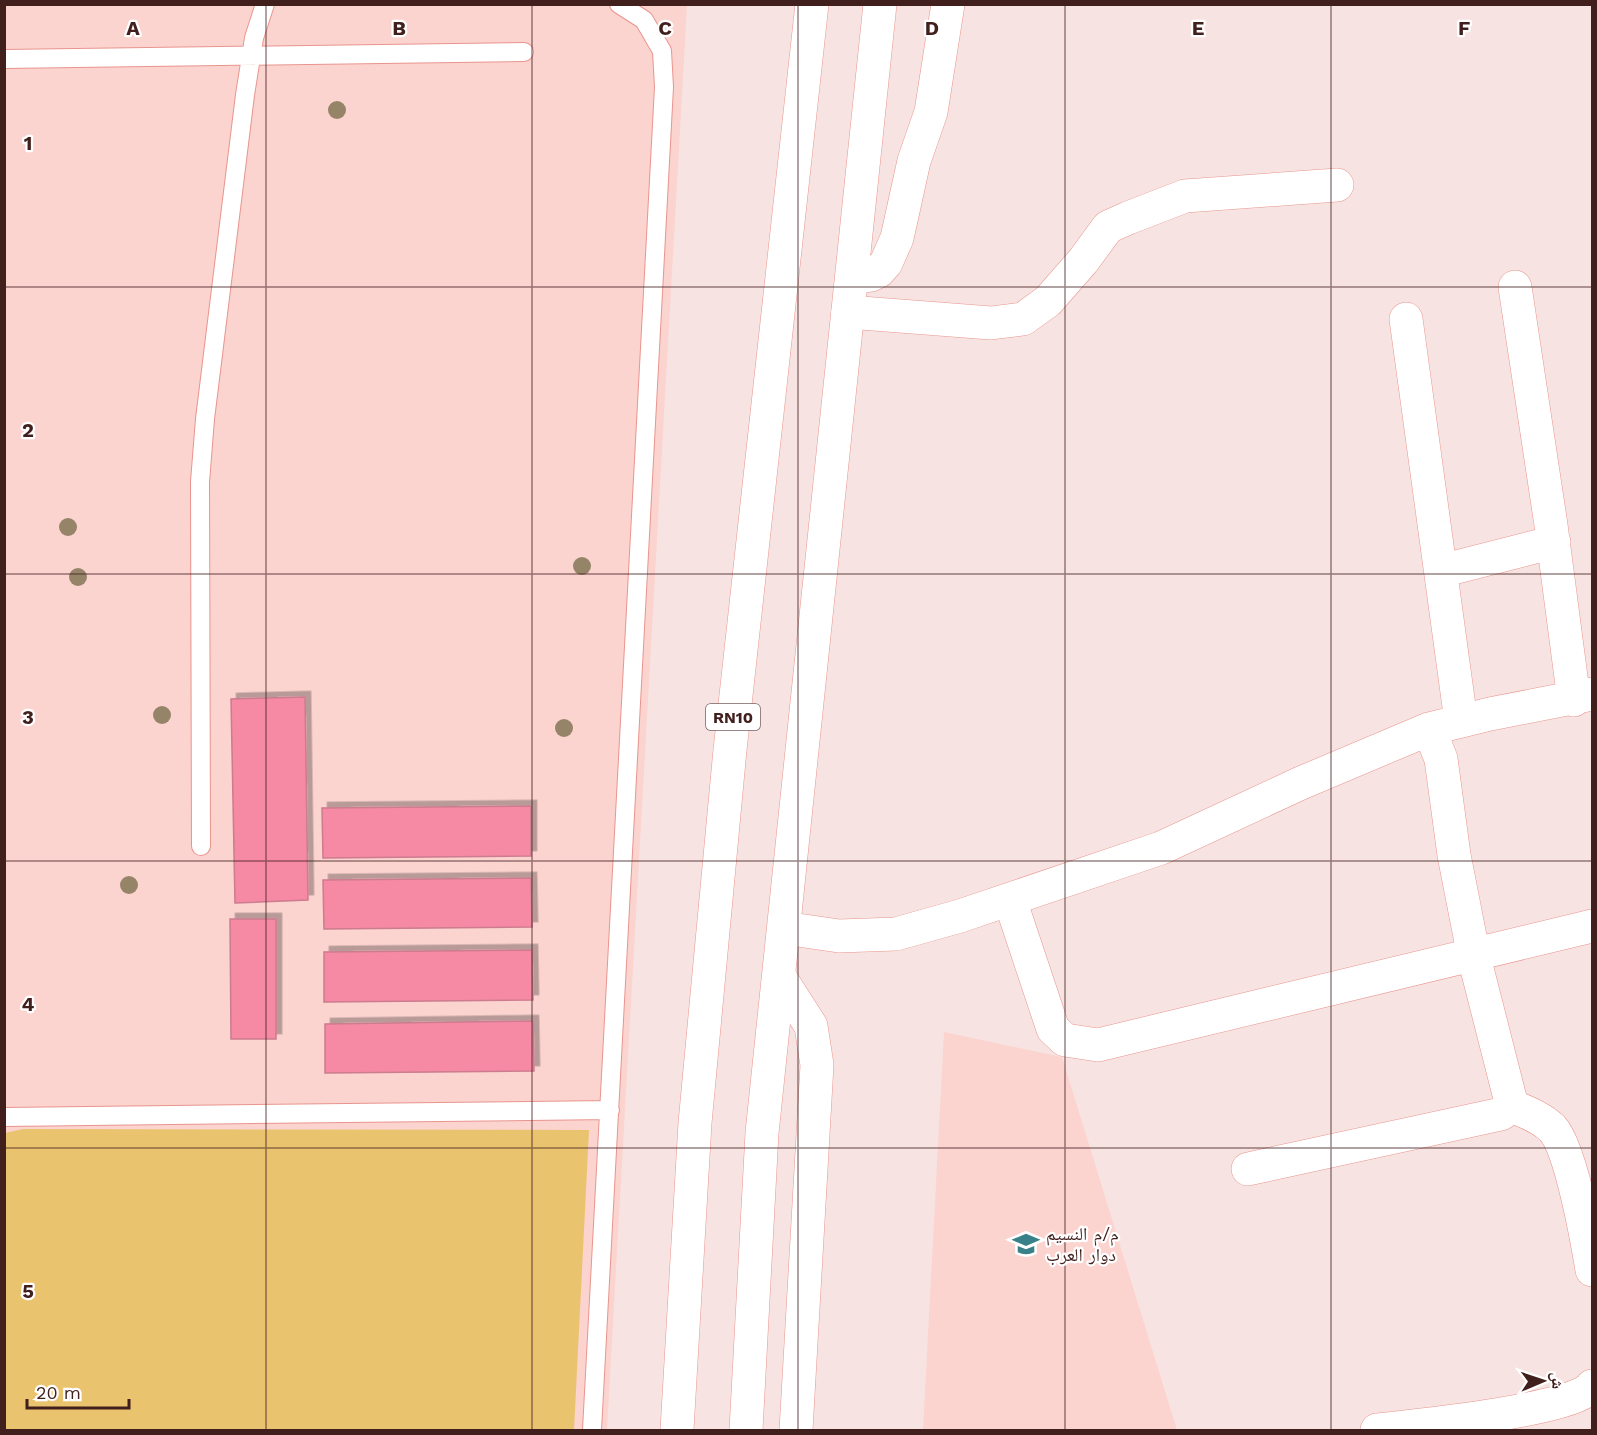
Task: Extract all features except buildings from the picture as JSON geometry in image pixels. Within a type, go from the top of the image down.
[{"type":"main road","name":"RN10","points":[[677,1431],[695,1123],[730,750],[812,4]]},
{"type":"main road","points":[[746,1431],[762,1133],[880,4]]},
{"type":"main road","points":[[852,278],[871,275],[879,271],[886,263],[897,238],[914,161],[931,112],[948,4]]},
{"type":"main road","points":[[848,312],[991,323],[1023,319],[1048,300],[1083,261],[1108,227],[1128,218],[1185,196],[1337,185]]},
{"type":"main road","points":[[784,928],[839,936],[896,934],[1010,900],[1161,848],[1301,783],[1429,729],[1583,697],[1554,542],[1515,287]]},
{"type":"main road","points":[[1406,319],[1461,721]]},
{"type":"main road","points":[[1441,571],[1554,542]]},
{"type":"main road","points":[[1429,729],[1441,759],[1454,855],[1474,957],[1512,1106]]},
{"type":"main road","points":[[1010,900],[1053,1029],[1065,1040],[1078,1044],[1098,1045],[1474,957],[1593,926]]},
{"type":"main road","points":[[779,976],[811,1026],[817,1065],[796,1431]]},
{"type":"main road","points":[[1248,1169],[1501,1114],[1512,1106]]},
{"type":"main road","points":[[1512,1106],[1538,1117],[1553,1130],[1565,1150],[1593,1270]]},
{"type":"main road","points":[[1377,1431],[1538,1406],[1574,1398],[1593,1386]]},
{"type":"lane","points":[[201,846],[200,482],[205,419],[251,57],[265,4]]},
{"type":"lane","points":[[592,1431],[664,87],[662,51],[644,20],[619,4]]},
{"type":"lane","points":[[4,59],[524,52]]},
{"type":"lane","points":[[4,1117],[610,1110]]},
{"type":"shaded area","points":[[5,5],[687,5],[607,1430],[5,1430]]},
{"type":"shaded area","name":"م/م النسيم دوار العرب","points":[[944,1032],[1062,1057],[1177,1430],[923,1430]]},
{"type":"shaded area","points":[[23,1129],[589,1130],[574,1430],[5,1430],[5,1133]]},
{"type":"place","name":"م/م النسيم دوار العرب","points":[[1026,1244]]}]
